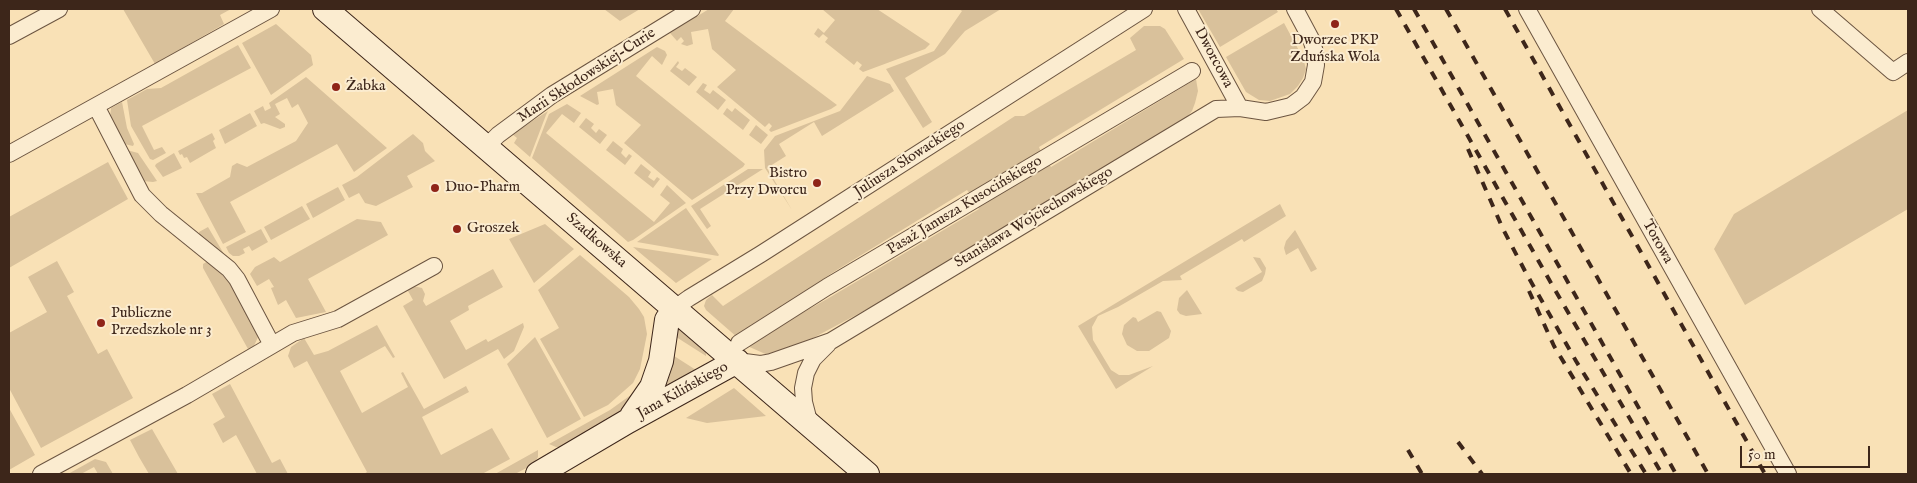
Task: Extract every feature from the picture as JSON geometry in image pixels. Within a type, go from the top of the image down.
[{"type":"street","points":[[9,36],[59,9]]},
{"type":"street","points":[[9,154],[271,9]]},
{"type":"street","name":"Szadkowska","points":[[325,9],[675,308],[738,352],[810,425],[867,474]]},
{"type":"street","name":"Marii Skłodowskiej-Curie","points":[[486,146],[552,95],[692,9]]},
{"type":"street","name":"Juliusza Słowackiego","points":[[675,308],[1144,9]]},
{"type":"street","name":"Dworcowa","points":[[1186,9],[1240,108]]},
{"type":"street","name":"Stanisława Wojciechowskiego","points":[[738,352],[771,362],[831,341],[1216,108],[1240,108],[1266,112],[1291,106],[1304,97],[1312,82],[1316,66],[1315,52],[1311,39],[1295,9]]},
{"type":"street","name":"Torowa","points":[[1527,9],[1788,474]]},
{"type":"street","points":[[1820,9],[1893,72],[1908,62]]},
{"type":"street","name":"Pasaż Janusza Kusocińskiego","points":[[738,352],[827,287],[1192,71]]},
{"type":"street","points":[[96,106],[142,195],[161,214],[229,269],[237,279],[272,345]]},
{"type":"street","points":[[41,474],[187,395],[293,333],[338,319],[434,266]]},
{"type":"street","name":"Jana Kilińskiego","points":[[628,421],[652,387],[661,361],[667,320],[675,308]]},
{"type":"street","name":"Stanisława Wojciechowskiego","points":[[810,425],[804,402],[803,388],[806,373],[814,359],[831,341]]},
{"type":"street","name":"Jana Kilińskiego","points":[[538,474],[628,421],[738,352]]},
{"type":"shaded area","points":[[123,9],[231,9],[220,15],[224,24],[155,64]]},
{"type":"shaded area","points":[[604,9],[640,9],[620,21]]},
{"type":"shaded area","points":[[709,9],[734,9],[725,21],[837,105],[771,132],[769,130],[772,126],[769,123],[765,127],[717,87],[736,70],[712,49],[708,29],[691,32],[693,44],[687,46],[681,44],[684,41],[681,37],[677,41],[670,33]]},
{"type":"shaded area","points":[[822,9],[877,9],[930,44],[925,49],[863,72],[859,69],[862,65],[857,61],[854,65],[825,42],[828,38],[823,34],[819,38],[814,34],[818,28],[824,33],[835,20]]},
{"type":"shaded area","points":[[959,9],[1001,9],[965,31],[945,54],[905,78],[932,122],[923,128],[886,69],[934,51],[962,11]]},
{"type":"shaded area","points":[[1198,9],[1276,9],[1278,12],[1220,47]]},
{"type":"shaded area","points":[[1284,23],[1303,58],[1306,69],[1298,86],[1290,94],[1270,101],[1259,100],[1246,92],[1226,57]]},
{"type":"shaded area","points":[[276,24],[311,55],[313,65],[271,95],[242,43]]},
{"type":"shaded area","points":[[1144,26],[1160,26],[1165,29],[1184,59],[1039,147],[1041,152],[970,194],[967,190],[832,273],[738,338],[706,310],[704,306],[706,300],[712,295],[723,306],[1015,116],[1024,116],[1136,50],[1130,38]]},
{"type":"shaded area","points":[[238,45],[251,68],[142,126],[154,150],[162,147],[166,153],[153,160],[150,159],[131,126],[127,100],[147,89],[161,88]]},
{"type":"shaded area","points":[[657,47],[665,51],[667,55],[662,65],[652,56],[636,76],[745,164],[692,200],[624,143],[641,125],[616,105],[613,89],[597,92],[599,104],[597,105],[580,96]]},
{"type":"shaded area","points":[[678,61],[679,63],[676,67],[682,71],[685,68],[697,77],[689,86],[670,71]]},
{"type":"shaded area","points":[[867,76],[890,84],[894,91],[822,136],[814,122],[779,144],[786,156],[767,168],[792,210],[765,168],[764,150],[775,136],[840,111]]},
{"type":"shaded area","points":[[306,77],[387,148],[354,172],[337,144],[230,202],[246,232],[223,244],[196,193],[202,193],[230,177],[232,166],[237,163],[247,167],[296,141],[308,123],[298,104],[292,108],[287,98],[275,104],[280,114],[275,117],[285,124],[285,127],[280,129],[264,123],[261,124],[254,111],[263,106],[265,111],[271,108],[269,103]]},
{"type":"shaded area","points":[[1196,79],[1198,91],[1195,103],[1192,111],[1186,118],[871,307],[800,345],[770,356],[745,345],[979,209],[975,203],[1047,161],[1051,167]]},
{"type":"shaded area","points":[[703,83],[707,85],[704,90],[710,94],[713,90],[726,100],[718,110],[696,92]]},
{"type":"shaded area","points":[[122,102],[133,146],[120,143],[110,118],[111,108]]},
{"type":"shaded area","points":[[567,104],[581,113],[574,123],[562,114],[546,133],[654,222],[670,203],[660,195],[667,185],[686,203],[628,242],[532,158],[549,114]]},
{"type":"shaded area","points":[[727,108],[732,112],[735,108],[750,120],[743,130],[723,114]]},
{"type":"shaded area","points":[[1908,110],[1908,209],[1745,305],[1714,249],[1734,214]]},
{"type":"shaded area","points":[[548,111],[530,157],[514,143],[517,138],[512,134]]},
{"type":"shaded area","points":[[250,113],[257,126],[225,144],[219,130]]},
{"type":"shaded area","points":[[586,118],[594,124],[591,128],[596,133],[599,129],[607,135],[600,144],[579,127]]},
{"type":"shaded area","points":[[756,125],[768,135],[761,144],[749,135]]},
{"type":"shaded area","points":[[212,133],[216,148],[190,163],[187,157],[184,158],[182,154],[180,155],[178,151]]},
{"type":"shaded area","points":[[413,134],[423,143],[425,151],[435,161],[407,176],[413,187],[376,206],[365,203],[359,193],[349,198],[342,185],[357,177]]},
{"type":"shaded area","points":[[613,141],[623,149],[621,153],[626,158],[629,154],[632,156],[625,165],[606,150]]},
{"type":"shaded area","points":[[123,149],[138,153],[157,181],[143,181]]},
{"type":"shaded area","points":[[174,153],[182,168],[163,177],[155,166]]},
{"type":"shaded area","points":[[108,162],[128,199],[9,268],[9,217]]},
{"type":"shaded area","points":[[641,164],[651,172],[648,177],[654,181],[657,177],[660,179],[653,188],[634,173]]},
{"type":"shaded area","points":[[748,169],[763,169],[700,209],[711,226],[707,229],[691,206]]},
{"type":"shaded area","points":[[338,187],[345,200],[313,218],[306,204]]},
{"type":"shaded area","points":[[1280,204],[1286,216],[1244,242],[1242,239],[1180,276],[1182,280],[1163,281],[1118,307],[1098,316],[1092,327],[1093,340],[1111,370],[1119,375],[1129,375],[1153,366],[1116,389],[1078,326]]},
{"type":"shaded area","points":[[302,206],[310,219],[271,240],[264,227]]},
{"type":"shaded area","points":[[686,208],[718,256],[637,242]]},
{"type":"shaded area","points":[[357,219],[381,222],[388,235],[308,279],[326,312],[296,318],[286,300],[278,305],[271,288],[274,287],[269,279],[257,286],[250,274],[255,267],[274,257],[280,262]]},
{"type":"shaded area","points":[[545,224],[574,249],[534,283],[509,239]]},
{"type":"shaded area","points":[[208,227],[224,254],[199,235],[199,232]]},
{"type":"shaded area","points":[[261,229],[268,242],[252,251],[249,246],[243,249],[245,253],[239,256],[233,256],[229,253],[226,247]]},
{"type":"shaded area","points":[[1295,230],[1317,269],[1311,272],[1298,248],[1286,255],[1284,248],[1286,241]]},
{"type":"shaded area","points":[[633,247],[712,259],[676,283]]},
{"type":"shaded area","points":[[580,255],[629,297],[644,317],[647,334],[640,369],[633,383],[608,405],[584,417],[540,339],[559,328],[538,290]]},
{"type":"shaded area","points":[[1253,257],[1260,258],[1266,268],[1262,281],[1243,292],[1238,291],[1235,288],[1262,272]]},
{"type":"shaded area","points":[[57,261],[74,292],[67,296],[98,354],[107,349],[133,398],[41,448],[9,388],[9,333],[47,312],[28,277]]},
{"type":"shaded area","points":[[208,261],[234,287],[258,337],[253,348],[226,365],[225,362],[248,349],[203,268],[203,264]]},
{"type":"shaded area","points":[[493,269],[503,287],[468,306],[469,310],[450,321],[466,350],[486,339],[488,342],[523,323],[524,327],[514,351],[504,359],[498,349],[444,379],[403,306],[413,300],[408,291],[409,288],[413,286],[422,288],[425,294],[423,301],[426,306]]},
{"type":"shaded area","points":[[1187,290],[1202,314],[1186,316],[1180,314],[1177,310],[1179,298]]},
{"type":"shaded area","points":[[1157,311],[1161,312],[1171,331],[1169,338],[1149,351],[1137,351],[1127,345],[1122,334],[1124,325],[1133,317],[1138,322]]},
{"type":"shaded area","points":[[377,325],[395,357],[393,358],[385,346],[340,371],[362,413],[408,387],[401,373],[403,372],[424,409],[466,386],[469,392],[422,417],[441,455],[492,428],[510,459],[482,474],[364,474],[367,472],[307,361],[294,368],[288,356],[291,347],[304,338],[314,355],[328,351]]},
{"type":"shaded area","points":[[679,325],[706,350],[706,356],[673,335],[673,330]]},
{"type":"shaded area","points":[[535,337],[581,419],[547,438],[507,364]]},
{"type":"shaded area","points":[[671,354],[696,370],[658,392]]},
{"type":"shaded area","points":[[230,384],[272,463],[280,459],[288,474],[257,474],[236,435],[223,443],[213,424],[225,417],[212,394]]},
{"type":"shaded area","points":[[642,387],[619,414],[564,447],[556,447],[549,444],[610,410]]},
{"type":"shaded area","points":[[734,388],[766,416],[707,423],[686,418]]},
{"type":"shaded area","points":[[9,408],[35,455],[9,470]]},
{"type":"shaded area","points":[[152,429],[178,474],[149,474],[139,457],[130,440]]},
{"type":"shaded area","points":[[538,450],[538,457],[534,464],[515,474],[495,474]]},
{"type":"shaded area","points":[[95,459],[106,462],[113,474],[98,474],[94,467],[81,474],[68,474]]},
{"type":"railway","points":[[1396,9],[1551,283],[1662,474]]},
{"type":"railway","points":[[1414,9],[1676,474]]},
{"type":"railway","points":[[1446,9],[1708,474]]},
{"type":"railway","points":[[1505,9],[1765,474]]},
{"type":"railway","points":[[1468,149],[1503,229],[1526,273],[1576,361],[1646,474]]},
{"type":"railway","points":[[1529,291],[1554,346],[1631,474]]},
{"type":"railway","points":[[1458,442],[1482,474]]},
{"type":"railway","points":[[1408,450],[1422,474]]},
{"type":"place","name":"Dworzec PKP Zduńska Wola","points":[[1335,24]]},
{"type":"place","name":"Żabka","points":[[336,87]]},
{"type":"place","name":"Bistro Przy Dworcu","points":[[817,183]]},
{"type":"place","name":"Duo-Pharm","points":[[435,188]]},
{"type":"place","name":"Groszek","points":[[457,229]]},
{"type":"place","name":"Publiczne Przedszkole nr 3","points":[[101,323]]}]
